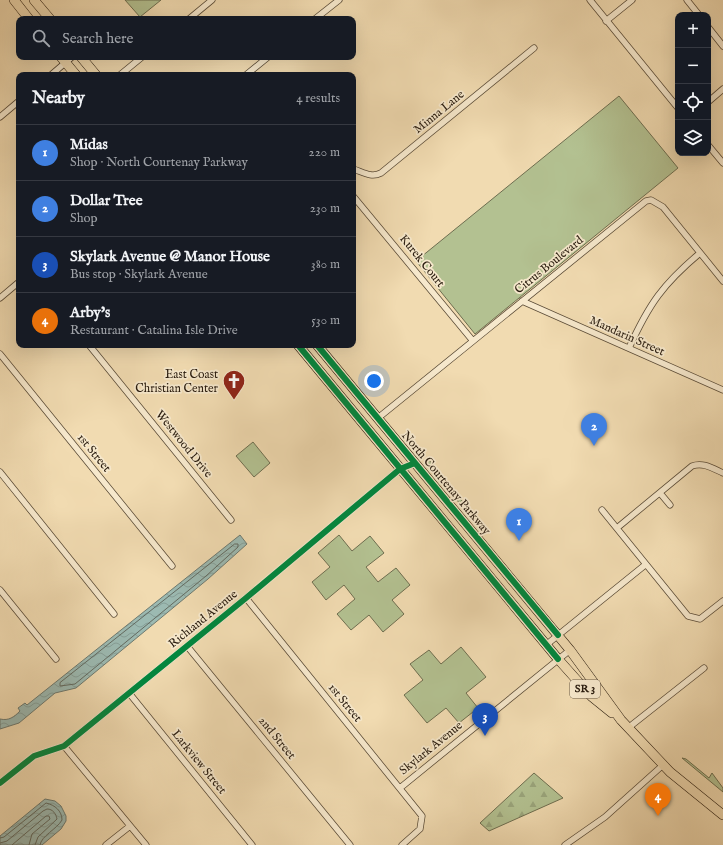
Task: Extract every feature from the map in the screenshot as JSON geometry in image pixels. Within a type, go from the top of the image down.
[{"type":"main road","points":[[14,0],[27,16]]},
{"type":"main road","points":[[34,0],[47,16]]},
{"type":"main road","points":[[67,60],[74,72]]},
{"type":"main road","points":[[84,60],[94,72]]},
{"type":"main road","name":"North Courtenay Parkway","points":[[300,348],[558,659],[591,696],[621,720]]},
{"type":"main road","name":"North Courtenay Parkway","points":[[320,348],[558,635],[621,720],[664,765],[723,815]]},
{"type":"street","points":[[193,16],[212,0]]},
{"type":"street","points":[[319,16],[339,0]]},
{"type":"street","points":[[590,0],[675,104]]},
{"type":"street","points":[[606,21],[632,0]]},
{"type":"street","points":[[687,0],[697,12]]},
{"type":"street","points":[[711,31],[723,46]]},
{"type":"street","name":"Minna Lane","points":[[356,170],[376,176],[381,173],[534,48]]},
{"type":"street","points":[[53,72],[65,60]]},
{"type":"street","points":[[124,72],[138,60]]},
{"type":"street","points":[[250,72],[264,60]]},
{"type":"street","points":[[711,99],[723,89]]},
{"type":"street","points":[[0,117],[16,104]]},
{"type":"street","points":[[711,149],[723,163]]},
{"type":"street","name":"Kurek Court","points":[[356,200],[473,341]]},
{"type":"street","name":"Citrus Boulevard","points":[[378,418],[646,201],[651,200],[663,207],[723,281]]},
{"type":"street","points":[[629,348],[647,311],[657,295],[670,280],[700,253]]},
{"type":"street","points":[[0,298],[16,285]]},
{"type":"street","name":"Mandarin Street","points":[[522,301],[723,390]]},
{"type":"street","name":"Westwood Drive","points":[[91,348],[231,520]]},
{"type":"street","name":"1st Street","points":[[0,354],[172,566]]},
{"type":"street","name":"Richland Avenue","points":[[0,783],[34,756],[64,746],[188,646],[400,469],[415,463]]},
{"type":"street","points":[[617,528],[692,466],[698,464],[705,465],[723,472]]},
{"type":"street","points":[[0,472],[114,614]]},
{"type":"street","points":[[660,493],[670,505]]},
{"type":"street","points":[[602,510],[688,616],[696,619],[704,617],[723,601]]},
{"type":"street","points":[[546,645],[645,564]]},
{"type":"street","points":[[0,590],[56,659]]},
{"type":"street","name":"1st Street","points":[[246,598],[422,816],[422,824],[417,833],[402,845]]},
{"type":"street","name":"2nd Street","points":[[188,646],[350,845]]},
{"type":"street","name":"Skylark Avenue","points":[[400,788],[570,650]]},
{"type":"street","points":[[628,728],[704,668]]},
{"type":"street","name":"Larkview Street","points":[[130,693],[252,845]]},
{"type":"street","points":[[64,746],[146,845]]},
{"type":"street","points":[[565,845],[605,817],[664,765]]},
{"type":"street","points":[[106,845],[130,826]]},
{"type":"green space","points":[[125,0],[161,0],[141,16],[139,16]]},
{"type":"green space","points":[[619,96],[678,168],[475,334],[416,261]]},
{"type":"green space","points":[[253,442],[270,463],[254,477],[236,456]]},
{"type":"green space","points":[[429,460],[476,518],[473,520],[427,463]]},
{"type":"green space","points":[[339,535],[352,551],[370,536],[384,553],[366,567],[378,582],[396,568],[410,585],[392,600],[404,614],[383,632],[369,615],[351,630],[337,614],[355,599],[344,585],[326,600],[312,582],[330,567],[318,553]]},
{"type":"green space","points":[[461,647],[486,677],[466,693],[478,708],[459,723],[446,708],[427,723],[404,695],[423,680],[410,664],[429,650],[441,664]]},
{"type":"green space","points":[[682,758],[686,759],[709,778],[712,773],[723,788],[723,792]]},
{"type":"green space","points":[[534,773],[563,798],[489,831],[480,823]]},
{"type":"water","points":[[240,535],[247,544],[208,579],[76,688],[55,693],[19,723],[0,729],[0,719],[9,719],[16,715],[20,711],[18,708],[25,703],[27,705]]},
{"type":"water","points":[[45,799],[55,801],[61,806],[66,816],[66,821],[61,829],[42,845],[0,845],[0,836]]},
{"type":"cycle path","points":[[300,348],[558,659]]},
{"type":"cycle path","points":[[319,348],[558,635]]},
{"type":"cycle path","points":[[0,783],[34,756],[64,746],[246,598],[400,469],[415,463]]},
{"type":"place","name":"East Coast Christian Center","points":[[234,400]]},
{"type":"place","name":"Dollar Tree","points":[[594,446]]},
{"type":"place","name":"Midas","points":[[519,541]]},
{"type":"place","name":"Skylark Avenue @ Manor House","points":[[485,736]]},
{"type":"place","name":"Arby's","points":[[658,816]]}]
